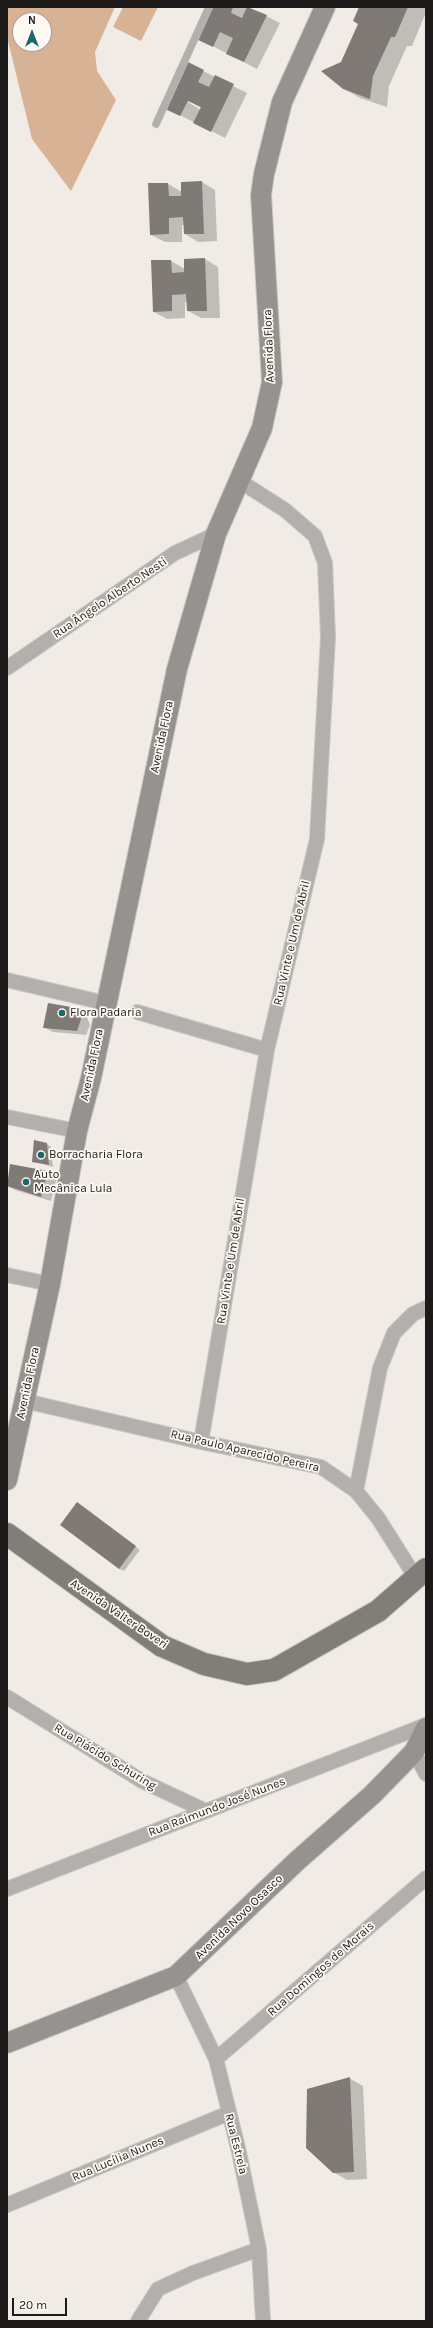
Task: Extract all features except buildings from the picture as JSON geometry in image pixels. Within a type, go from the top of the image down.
[{"type":"main road","name":"Avenida Flora","points":[[7,1480],[50,1284],[77,1131],[91,1078],[105,1003],[177,669],[216,534],[238,480],[262,428],[272,382],[261,195],[264,174],[282,102],[325,7]]},
{"type":"main road","name":"Avenida Valter Boveri","points":[[7,1534],[162,1646],[204,1664],[247,1674],[274,1670],[378,1611],[421,1574]]},
{"type":"main road","name":"Avenida Novo Osasco","points":[[7,2043],[176,1976],[298,1860],[372,1795],[414,1752],[426,1728]]},
{"type":"street","name":"Rua Vinte e Um de Abril","points":[[201,1442],[267,1050],[317,840],[328,637],[325,562],[316,536],[285,510],[238,480]]},
{"type":"street","name":"Rua Ângelo Alberto Nesti","points":[[7,668],[175,553],[216,534]]},
{"type":"street","points":[[7,980],[105,1003]]},
{"type":"street","points":[[137,1012],[267,1050]]},
{"type":"street","points":[[7,1117],[77,1131]]},
{"type":"street","points":[[7,1275],[50,1284]]},
{"type":"street","points":[[356,1491],[380,1368],[394,1332],[413,1314],[426,1308]]},
{"type":"street","name":"Rua Paulo Aparecido Pereira","points":[[25,1401],[201,1442],[321,1467],[356,1491],[421,1574]]},
{"type":"street","name":"Rua Plácido Schuring","points":[[7,1697],[142,1782],[206,1811]]},
{"type":"street","name":"Rua Raimundo José Nunes","points":[[7,1889],[426,1725]]},
{"type":"street","points":[[414,1752],[426,1774]]},
{"type":"street","name":"Rua Domingos de Morais","points":[[216,2059],[426,1878]]},
{"type":"street","name":"Rua Estrela","points":[[176,1976],[216,2059],[259,2249],[263,2321]]},
{"type":"street","name":"Rua Lucília Nunes","points":[[7,2205],[229,2113]]},
{"type":"street","points":[[138,2321],[158,2290],[193,2273],[259,2249]]},
{"type":"lane","points":[[156,124],[209,7]]},
{"type":"shaded area","points":[[7,7],[115,7],[95,52],[97,71],[116,100],[71,191],[32,139],[7,37]]},
{"type":"shaded area","points":[[123,7],[158,7],[141,41],[113,27]]},
{"type":"place","name":"Flora Padaria","points":[[62,1013]]},
{"type":"place","name":"Borracharia Flora","points":[[41,1155]]},
{"type":"place","name":"Auto Mecânica Lula","points":[[26,1182]]}]
